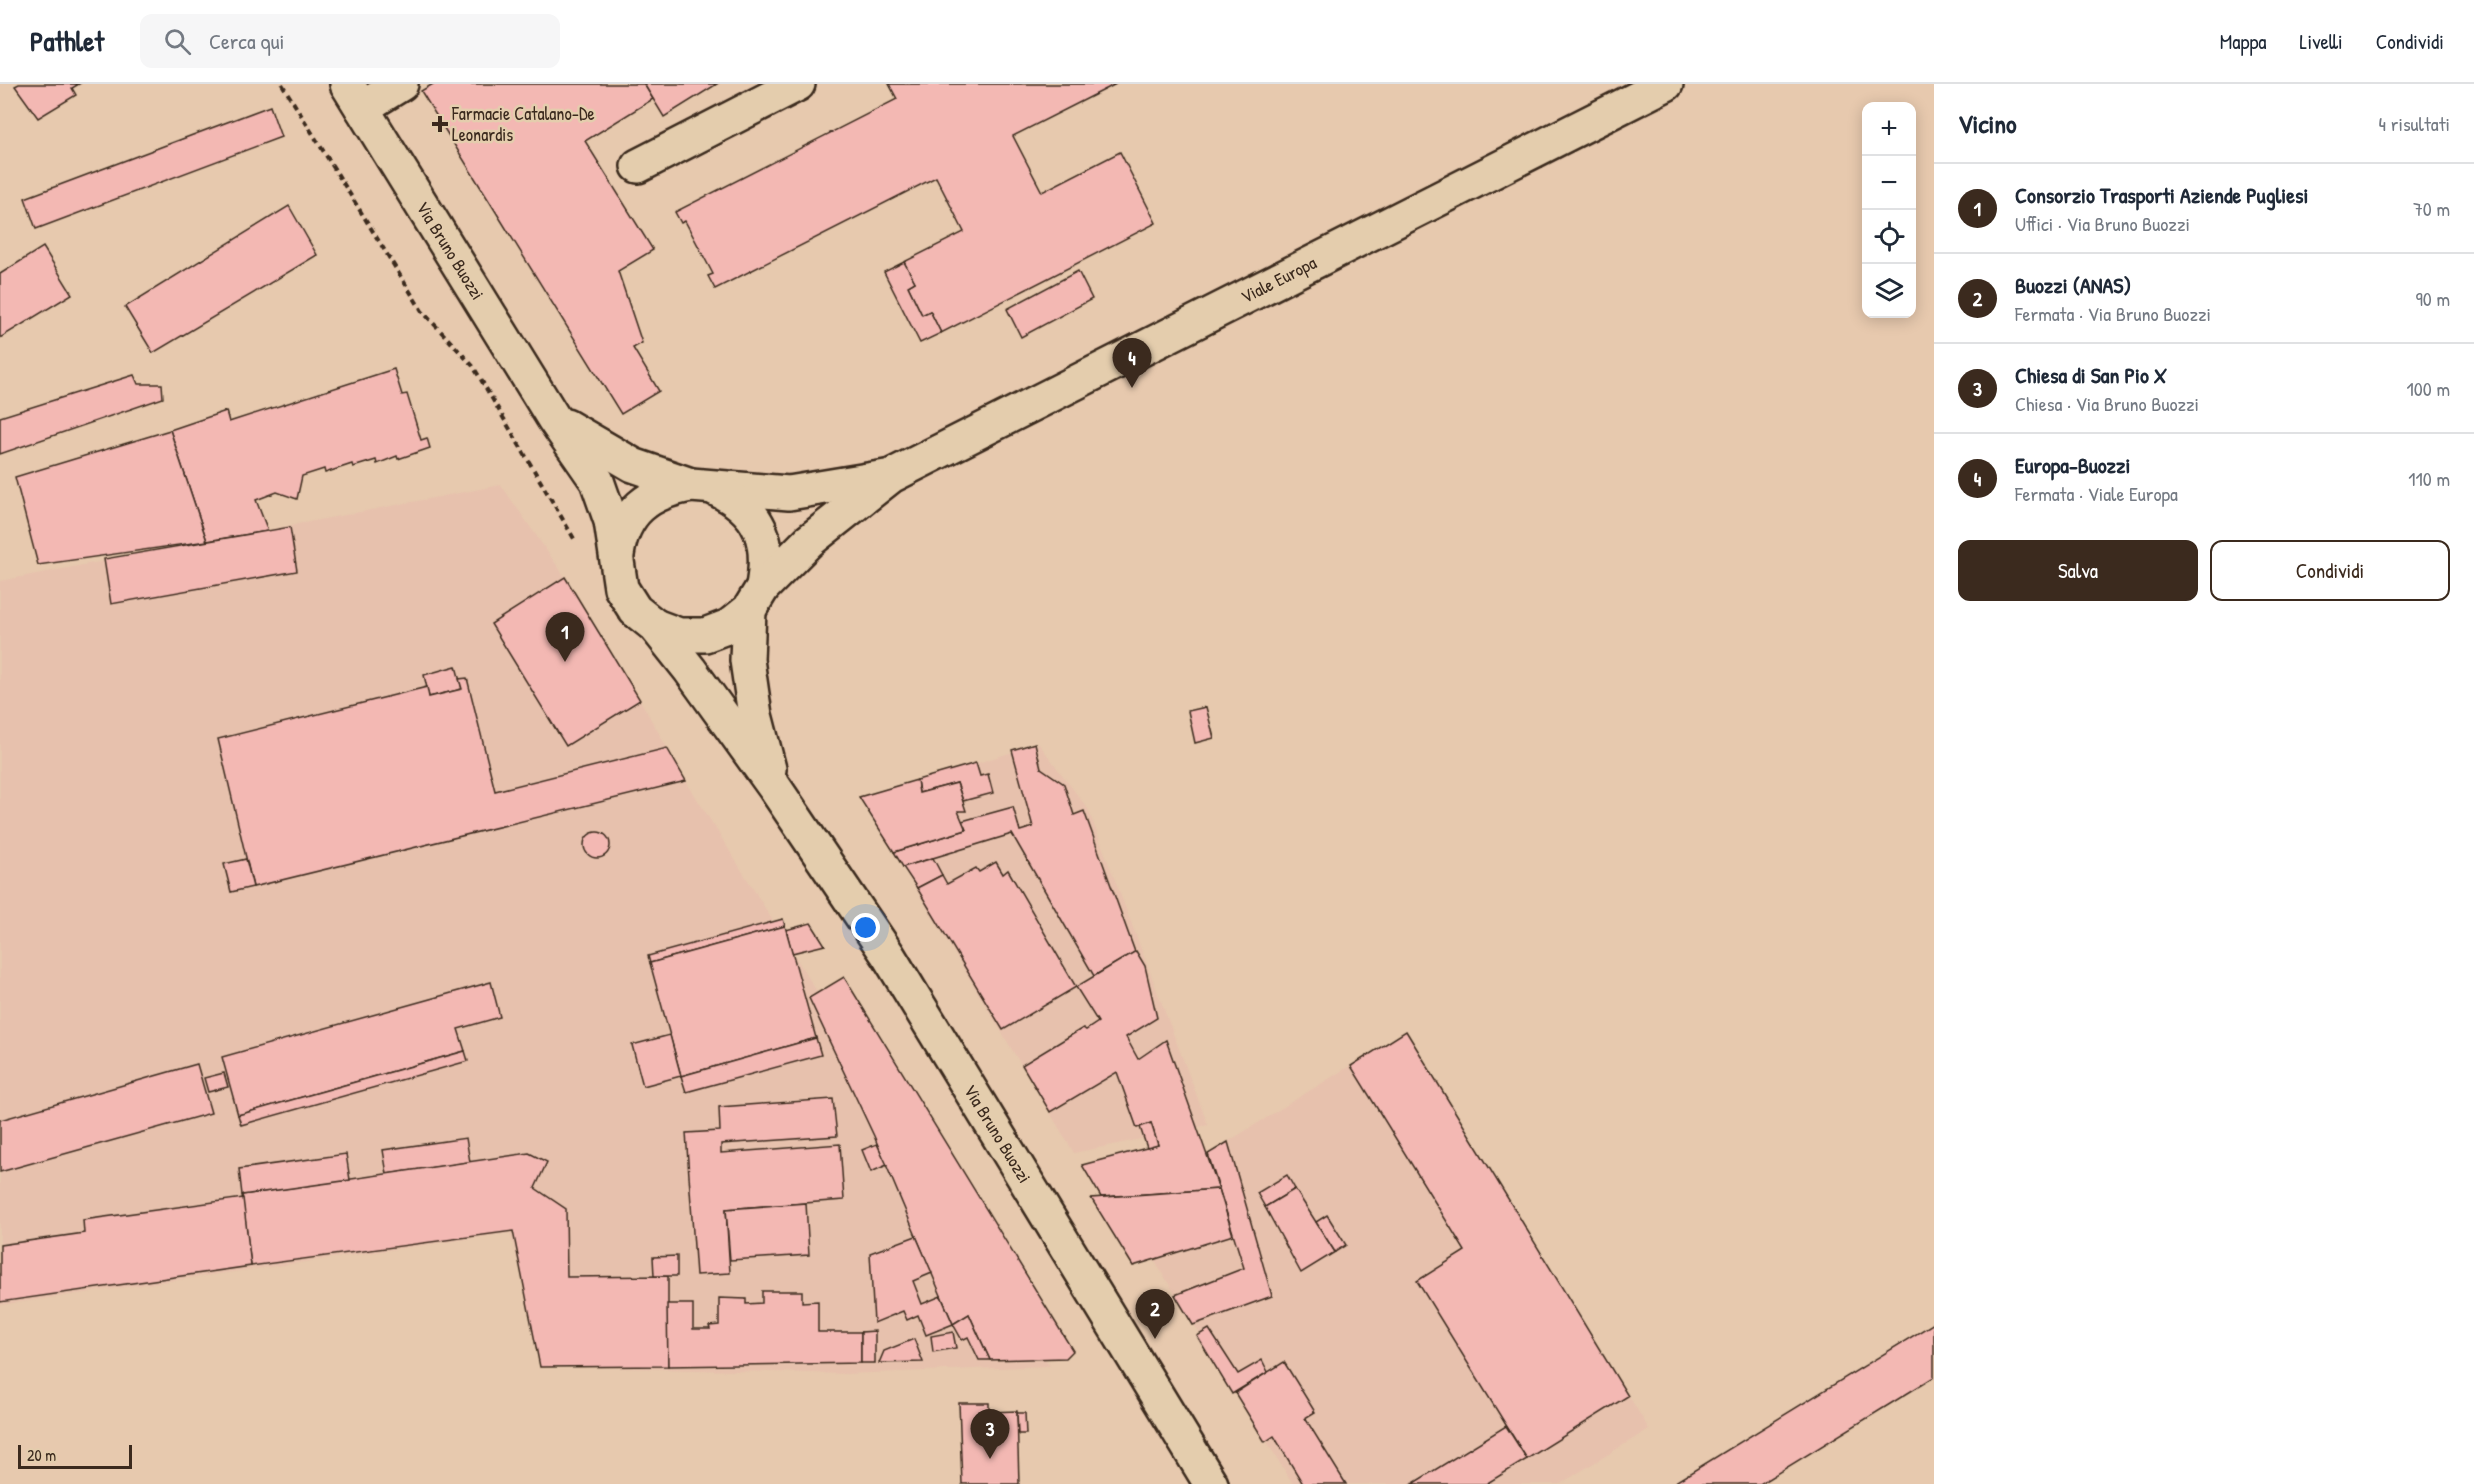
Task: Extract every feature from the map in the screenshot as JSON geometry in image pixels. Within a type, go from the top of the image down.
[{"type":"main road","points":[[355,96],[401,84]]},
{"type":"main road","points":[[638,166],[798,84]]},
{"type":"main road","name":"Viale Europa","points":[[891,476],[1666,84]]},
{"type":"main road","name":"Via Bruno Buozzi","points":[[355,96],[554,419],[597,481],[611,521],[616,562]]},
{"type":"main road","points":[[554,419],[633,465],[736,498],[752,515],[764,537],[767,562],[756,599],[747,660],[760,736],[775,788]]},
{"type":"main road","points":[[891,476],[808,541],[729,626],[705,635],[679,635],[655,626],[635,610],[621,588],[616,562],[620,539],[635,511],[646,500],[667,489],[703,486],[789,493],[891,476]]},
{"type":"main road","name":"Via Bruno Buozzi","points":[[655,626],[775,788],[888,954],[1211,1484]]},
{"type":"path","points":[[282,84],[422,311],[473,366],[579,550]]},
{"type":"path","points":[[575,540],[602,495]]},
{"type":"shaded area","points":[[501,485],[565,577],[686,781],[1050,1366],[846,1374],[547,1366],[510,1233],[0,1305],[0,581]]},
{"type":"shaded area","points":[[1039,744],[1088,809],[1208,1125],[1074,1153],[862,799]]},
{"type":"shaded area","points":[[1406,1031],[1649,1429],[1560,1484],[1293,1484],[1154,1260],[1133,1266],[1091,1198],[1218,1189],[1208,1154]]},
{"type":"building","points":[[19,84],[79,84],[72,88],[76,95],[38,118],[15,86]]},
{"type":"building","points":[[433,84],[644,84],[653,99],[585,141],[653,250],[618,271],[642,343],[633,348],[659,391],[621,414],[421,91]]},
{"type":"building","points":[[644,84],[717,84],[664,117]]},
{"type":"building","points":[[889,84],[1116,84],[1013,136],[1042,192],[1120,152],[1156,223],[941,333],[930,311],[922,315],[908,286],[915,282],[904,262],[964,232],[936,177],[715,289],[708,276],[713,274],[685,221],[681,223],[675,212],[897,99]]},
{"type":"building","points":[[270,106],[281,137],[36,229],[25,198]]},
{"type":"building","points":[[289,206],[317,255],[153,353],[125,307]]},
{"type":"building","points":[[43,247],[72,294],[0,338],[0,274]]},
{"type":"building","points":[[904,262],[915,282],[908,286],[922,315],[930,311],[941,333],[920,343],[884,272]]},
{"type":"building","points":[[1078,271],[1092,299],[1021,337],[1007,309]]},
{"type":"building","points":[[394,369],[402,395],[407,394],[421,440],[427,438],[430,448],[398,459],[397,456],[377,464],[376,460],[353,467],[352,464],[325,473],[324,469],[302,476],[297,499],[277,492],[256,500],[268,531],[207,541],[170,430],[226,411],[229,422]]},
{"type":"building","points":[[134,375],[138,384],[162,384],[163,398],[0,454],[0,417]]},
{"type":"building","points":[[170,430],[207,541],[38,565],[15,477]]},
{"type":"building","points":[[290,527],[297,571],[111,604],[104,559]]},
{"type":"building","points":[[565,577],[640,700],[566,746],[491,624]]},
{"type":"building","points":[[456,666],[462,689],[429,697],[424,675]]},
{"type":"building","points":[[467,678],[495,791],[667,748],[686,781],[253,887],[218,739],[427,687],[429,697],[462,689],[459,679]]},
{"type":"building","points":[[1206,707],[1214,738],[1195,743],[1188,711]]},
{"type":"building","points":[[1035,743],[1041,768],[1064,784],[1074,815],[1084,811],[1135,952],[1094,976],[1012,834],[903,867],[894,852],[966,830],[962,821],[1013,807],[1020,831],[1033,827],[1012,750]]},
{"type":"building","points":[[976,763],[980,776],[988,774],[993,793],[963,801],[957,783],[919,793],[917,780]]},
{"type":"building","points":[[917,780],[919,793],[957,783],[966,811],[958,811],[966,830],[894,852],[859,797]]},
{"type":"building","points":[[597,832],[606,836],[610,845],[606,854],[597,858],[588,854],[584,845],[588,836]]},
{"type":"building","points":[[933,858],[942,875],[917,888],[903,867]]},
{"type":"building","points":[[246,859],[253,887],[231,892],[224,864]]},
{"type":"building","points":[[996,862],[1003,874],[1008,870],[1076,987],[1003,1030],[917,888],[942,875],[947,884],[976,868],[979,872]]},
{"type":"building","points":[[783,919],[785,926],[650,963],[648,956]]},
{"type":"building","points":[[811,923],[825,945],[792,953],[786,930]]},
{"type":"building","points":[[785,926],[816,1038],[681,1076],[650,963]]},
{"type":"building","points":[[1136,951],[1145,966],[1157,1018],[1126,1037],[1138,1059],[1166,1040],[1219,1189],[1101,1197],[1082,1165],[1158,1145],[1151,1123],[1137,1128],[1117,1072],[1050,1112],[1022,1065],[1083,1028],[1086,1030],[1098,1022],[1076,987]]},
{"type":"building","points":[[844,977],[1073,1351],[1066,1358],[990,1360],[969,1314],[953,1324],[874,1136],[809,998]]},
{"type":"building","points":[[491,982],[500,1017],[458,1029],[465,1051],[238,1115],[222,1057]]},
{"type":"building","points":[[1406,1031],[1628,1396],[1527,1459],[1417,1281],[1465,1251],[1351,1066]]},
{"type":"building","points":[[670,1035],[681,1076],[643,1086],[632,1045]]},
{"type":"building","points":[[816,1038],[821,1055],[686,1092],[681,1076]]},
{"type":"building","points":[[465,1051],[468,1061],[241,1125],[238,1115]]},
{"type":"building","points":[[197,1064],[211,1113],[0,1172],[0,1120]]},
{"type":"building","points":[[224,1073],[228,1087],[208,1092],[204,1078]]},
{"type":"building","points":[[833,1099],[837,1136],[721,1144],[721,1153],[840,1144],[844,1200],[726,1209],[730,1273],[696,1275],[686,1133],[720,1131],[719,1107]]},
{"type":"building","points":[[1151,1123],[1158,1145],[1147,1148],[1140,1127]]},
{"type":"building","points":[[466,1138],[470,1162],[387,1174],[383,1150]]},
{"type":"building","points":[[1228,1142],[1272,1296],[1193,1325],[1175,1295],[1244,1268],[1208,1154]]},
{"type":"building","points":[[877,1144],[887,1165],[871,1172],[862,1150]]},
{"type":"building","points":[[529,1153],[547,1162],[535,1188],[566,1209],[567,1277],[668,1276],[668,1366],[540,1367],[513,1231],[251,1266],[242,1195]]},
{"type":"building","points":[[346,1154],[350,1180],[242,1195],[239,1169]]},
{"type":"building","points":[[1287,1175],[1295,1189],[1265,1207],[1257,1193]]},
{"type":"building","points":[[1219,1189],[1233,1235],[1133,1266],[1091,1198]]},
{"type":"building","points":[[1295,1189],[1335,1252],[1301,1273],[1265,1207]]},
{"type":"building","points":[[243,1198],[251,1266],[0,1302],[0,1245],[84,1233],[83,1220]]},
{"type":"building","points":[[806,1203],[809,1255],[730,1260],[726,1209]]},
{"type":"building","points":[[1327,1215],[1346,1245],[1335,1252],[1316,1222]]},
{"type":"building","points":[[916,1236],[932,1273],[913,1281],[922,1304],[941,1296],[953,1324],[926,1335],[918,1315],[907,1320],[903,1311],[874,1323],[870,1253]]},
{"type":"building","points":[[677,1256],[677,1276],[654,1276],[653,1257]]},
{"type":"building","points":[[762,1291],[802,1291],[802,1302],[818,1301],[818,1332],[861,1332],[861,1363],[668,1366],[667,1304],[693,1304],[693,1329],[710,1329],[709,1326],[719,1325],[719,1298],[746,1299],[746,1304],[762,1303]]},
{"type":"building","points":[[969,1314],[990,1360],[979,1360],[968,1337],[962,1340],[953,1324]]},
{"type":"building","points":[[1934,1323],[1934,1377],[1760,1484],[1672,1484]]},
{"type":"building","points":[[1209,1329],[1238,1374],[1262,1360],[1268,1372],[1232,1394],[1197,1336]]},
{"type":"building","points":[[875,1331],[875,1363],[861,1363],[861,1332]]},
{"type":"building","points":[[953,1332],[956,1348],[933,1352],[931,1336]]},
{"type":"building","points":[[914,1339],[923,1362],[879,1363],[884,1351]]},
{"type":"building","points":[[1284,1362],[1315,1412],[1305,1418],[1346,1484],[1303,1484],[1274,1436],[1265,1442],[1235,1393]]},
{"type":"building","points":[[959,1403],[989,1403],[989,1412],[1017,1411],[1019,1484],[962,1484]]},
{"type":"building","points":[[1017,1413],[1025,1413],[1026,1434],[1018,1434]]},
{"type":"building","points":[[1506,1426],[1527,1459],[1486,1484],[1412,1484]]},
{"type":"place","name":"Farmacie Catalano-De Leonardis","points":[[440,124]]},
{"type":"place","name":"Europa-Buozzi","points":[[1132,388]]},
{"type":"place","name":"Consorzio Trasporti Aziende Pugliesi","points":[[565,662]]},
{"type":"place","name":"Buozzi (ANAS)","points":[[1155,1339]]},
{"type":"place","name":"Chiesa di San Pio X","points":[[990,1459]]}]
